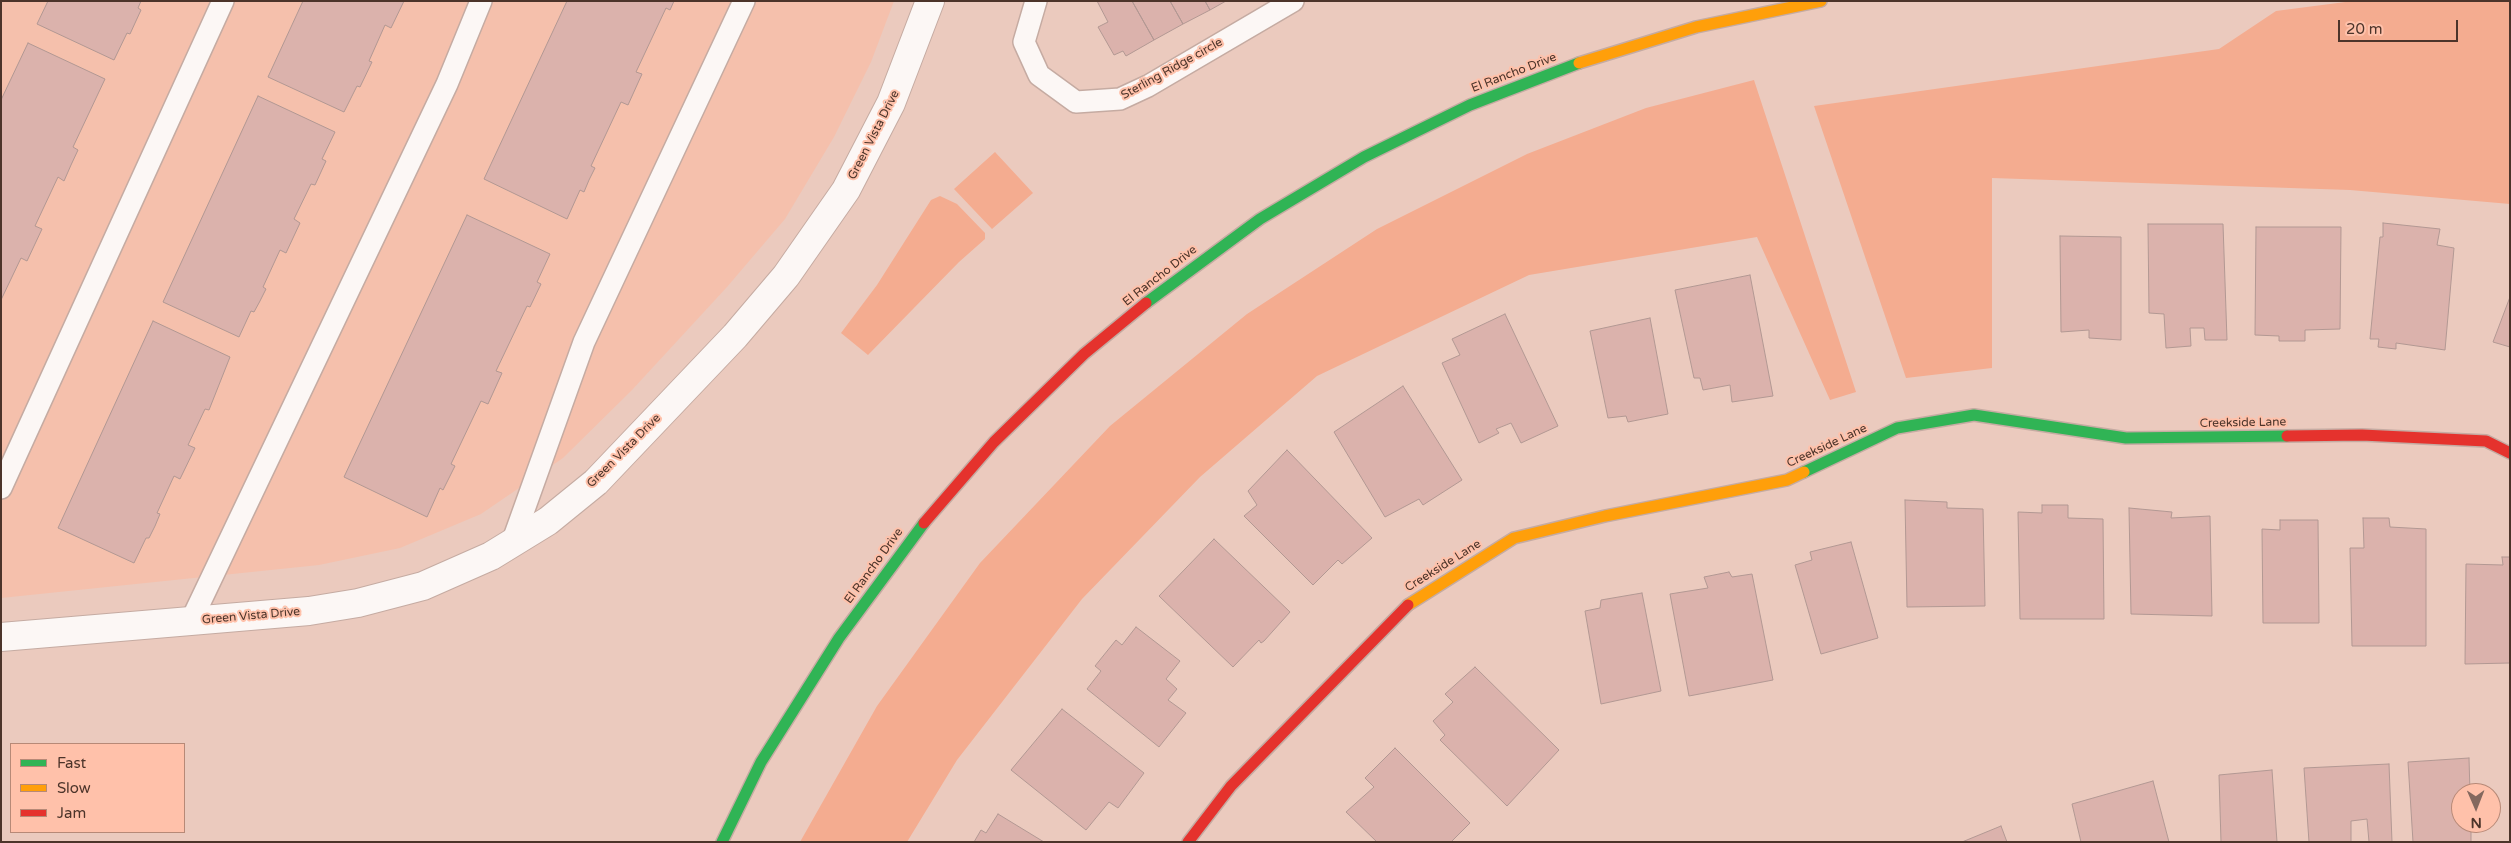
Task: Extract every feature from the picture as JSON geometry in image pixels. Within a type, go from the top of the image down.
[{"type":"street","name":"Green Vista Drive","points":[[1,637],[309,611],[358,603],[423,586],[491,556],[548,521],[596,482],[735,336],[786,276],[846,190],[891,103],[925,19],[930,1]]},
{"type":"street","name":"El Rancho Drive","points":[[722,842],[761,762],[828,654],[916,532],[1008,429],[1084,354],[1172,282],[1260,219],[1364,157],[1470,105],[1583,61],[1696,27],[1821,1]]},
{"type":"street","name":"Creekside Lane","points":[[1188,842],[1231,786],[1402,608],[1514,538],[1605,516],[1787,480],[1898,428],[1974,415],[2126,438],[2362,435],[2486,441],[2510,453]]},
{"type":"lane","points":[[1,488],[223,1]]},
{"type":"lane","points":[[191,621],[447,84],[481,1]]},
{"type":"lane","points":[[512,543],[584,342],[744,1]]},
{"type":"lane","name":"Sterling Ridge circle","points":[[1036,1],[1024,42],[1039,75],[1076,102],[1120,99],[1148,86],[1293,1]]},
{"type":"shaded area","points":[[1,1],[894,1],[871,62],[834,137],[785,219],[727,287],[632,390],[563,458],[481,514],[400,548],[319,565],[1,598]]},
{"type":"shaded area","points":[[2353,1],[2510,1],[2510,204],[2350,190],[1992,178],[1992,368],[1906,378],[1814,106],[2219,49],[2276,11]]},
{"type":"shaded area","points":[[1754,80],[1856,392],[1830,400],[1757,237],[1529,275],[1317,376],[1200,477],[1082,599],[957,760],[907,842],[800,842],[877,706],[980,563],[1110,426],[1247,314],[1377,229],[1527,154],[1646,108]]},
{"type":"shaded area","points":[[995,152],[1033,193],[992,229],[954,189]]},
{"type":"shaded area","points":[[940,196],[957,204],[985,233],[985,239],[959,262],[868,355],[841,333],[877,285],[931,200]]},
{"type":"building","points":[[48,1],[141,1],[138,8],[141,10],[130,34],[127,33],[114,60],[37,24]]},
{"type":"building","points":[[303,1],[404,1],[391,28],[385,25],[369,61],[372,62],[360,87],[357,86],[344,112],[268,77]]},
{"type":"building","points":[[567,1],[674,1],[670,10],[666,8],[636,72],[642,74],[628,105],[621,102],[591,166],[595,168],[584,192],[580,190],[567,219],[484,179]]},
{"type":"building","points":[[1097,1],[1132,1],[1154,40],[1126,56],[1123,51],[1114,55],[1098,27],[1108,22]]},
{"type":"building","points":[[1132,1],[1170,1],[1183,24],[1154,40]]},
{"type":"building","points":[[1170,1],[1205,1],[1210,10],[1183,24]]},
{"type":"building","points":[[1205,1],[1226,1],[1210,10]]},
{"type":"building","points":[[28,43],[105,79],[73,147],[78,150],[64,181],[58,177],[35,226],[42,229],[27,261],[21,258],[1,300],[1,100]]},
{"type":"building","points":[[258,96],[335,132],[322,159],[326,161],[315,185],[311,184],[294,219],[300,223],[286,253],[280,250],[263,287],[266,289],[254,312],[251,311],[239,337],[163,302]]},
{"type":"building","points":[[467,215],[550,254],[537,282],[541,284],[530,307],[527,306],[496,371],[502,373],[488,404],[481,401],[451,464],[455,466],[443,490],[440,488],[427,517],[344,477]]},
{"type":"building","points":[[2383,223],[2440,229],[2437,245],[2454,248],[2445,350],[2396,343],[2396,349],[2378,347],[2379,339],[2370,339],[2380,237],[2383,237]]},
{"type":"building","points":[[2148,224],[2223,224],[2227,340],[2205,340],[2204,328],[2190,328],[2191,346],[2166,348],[2164,314],[2149,313]]},
{"type":"building","points":[[2256,227],[2341,227],[2340,329],[2305,330],[2305,341],[2279,341],[2279,336],[2255,335]]},
{"type":"building","points":[[2060,236],[2121,237],[2121,340],[2089,338],[2089,330],[2061,332]]},
{"type":"building","points":[[1750,275],[1773,396],[1732,402],[1730,385],[1703,390],[1700,378],[1694,378],[1675,290]]},
{"type":"building","points":[[2510,297],[2510,347],[2493,342]]},
{"type":"building","points":[[1505,314],[1558,426],[1521,443],[1511,423],[1496,429],[1499,433],[1479,443],[1442,363],[1460,355],[1452,339]]},
{"type":"building","points":[[1650,318],[1668,414],[1628,422],[1626,416],[1608,418],[1590,331]]},
{"type":"building","points":[[153,321],[230,357],[209,410],[205,409],[188,445],[195,448],[180,479],[174,476],[157,513],[160,514],[155,526],[149,538],[146,538],[134,563],[58,528]]},
{"type":"building","points":[[1403,386],[1462,480],[1423,505],[1419,499],[1385,517],[1334,432]]},
{"type":"building","points":[[1287,450],[1372,538],[1342,564],[1338,560],[1313,585],[1244,516],[1257,505],[1248,491]]},
{"type":"building","points":[[1905,500],[1947,502],[1947,508],[1983,509],[1985,606],[1907,607]]},
{"type":"building","points":[[2042,505],[2068,505],[2068,518],[2103,519],[2104,619],[2020,619],[2018,512],[2042,513]]},
{"type":"building","points":[[2129,508],[2172,512],[2171,518],[2210,516],[2212,616],[2131,614]]},
{"type":"building","points":[[2363,518],[2389,518],[2390,527],[2426,529],[2426,646],[2352,646],[2350,548],[2364,548]]},
{"type":"building","points":[[2280,520],[2318,520],[2319,623],[2263,623],[2262,529],[2280,530]]},
{"type":"building","points":[[1214,539],[1290,612],[1264,641],[1261,643],[1259,640],[1233,667],[1159,596]]},
{"type":"building","points":[[1851,542],[1878,638],[1821,654],[1795,565],[1812,560],[1810,552]]},
{"type":"building","points":[[2502,557],[2510,557],[2510,663],[2465,664],[2466,564],[2503,565]]},
{"type":"building","points":[[1729,572],[1732,577],[1752,574],[1773,680],[1689,696],[1670,594],[1708,588],[1704,577]]},
{"type":"building","points":[[1642,593],[1661,691],[1601,704],[1585,611],[1600,608],[1601,600]]},
{"type":"building","points":[[1136,627],[1180,661],[1166,679],[1177,689],[1168,700],[1186,713],[1159,747],[1087,689],[1101,671],[1095,666],[1116,640],[1122,645]]},
{"type":"building","points":[[1475,667],[1559,750],[1507,806],[1440,740],[1445,735],[1433,721],[1453,702],[1445,694]]},
{"type":"building","points":[[1062,709],[1144,773],[1118,808],[1109,802],[1086,830],[1011,770]]},
{"type":"building","points":[[1395,748],[1470,823],[1451,842],[1377,842],[1346,812],[1374,787],[1365,778]]},
{"type":"building","points":[[2469,758],[2470,783],[2451,783],[2451,833],[2471,833],[2471,842],[2413,842],[2408,762]]},
{"type":"building","points":[[2389,764],[2392,842],[2369,842],[2367,819],[2351,821],[2351,842],[2309,842],[2304,768]]},
{"type":"building","points":[[2272,770],[2277,842],[2221,842],[2219,775]]},
{"type":"building","points":[[2153,781],[2169,842],[2081,842],[2072,804]]},
{"type":"building","points":[[998,814],[1044,842],[974,842],[981,830],[986,833]]},
{"type":"building","points":[[2001,826],[2007,842],[1962,842]]},
{"type":"traffic: fast","points":[[1146,303],[1260,219],[1364,157],[1470,105],[1579,63]]},
{"type":"traffic: fast","points":[[1804,472],[1897,428],[1974,415],[2126,438],[2287,436]]},
{"type":"traffic: fast","points":[[722,842],[761,762],[839,638],[924,523]]},
{"type":"traffic: slow","points":[[1579,63],[1696,27],[1821,1]]},
{"type":"traffic: slow","points":[[1408,605],[1514,538],[1605,516],[1787,480],[1804,472]]},
{"type":"traffic: jam","points":[[924,523],[994,442],[1084,354],[1146,303]]},
{"type":"traffic: jam","points":[[2287,436],[2362,435],[2486,441],[2510,453]]},
{"type":"traffic: jam","points":[[1188,842],[1231,786],[1408,605]]}]
